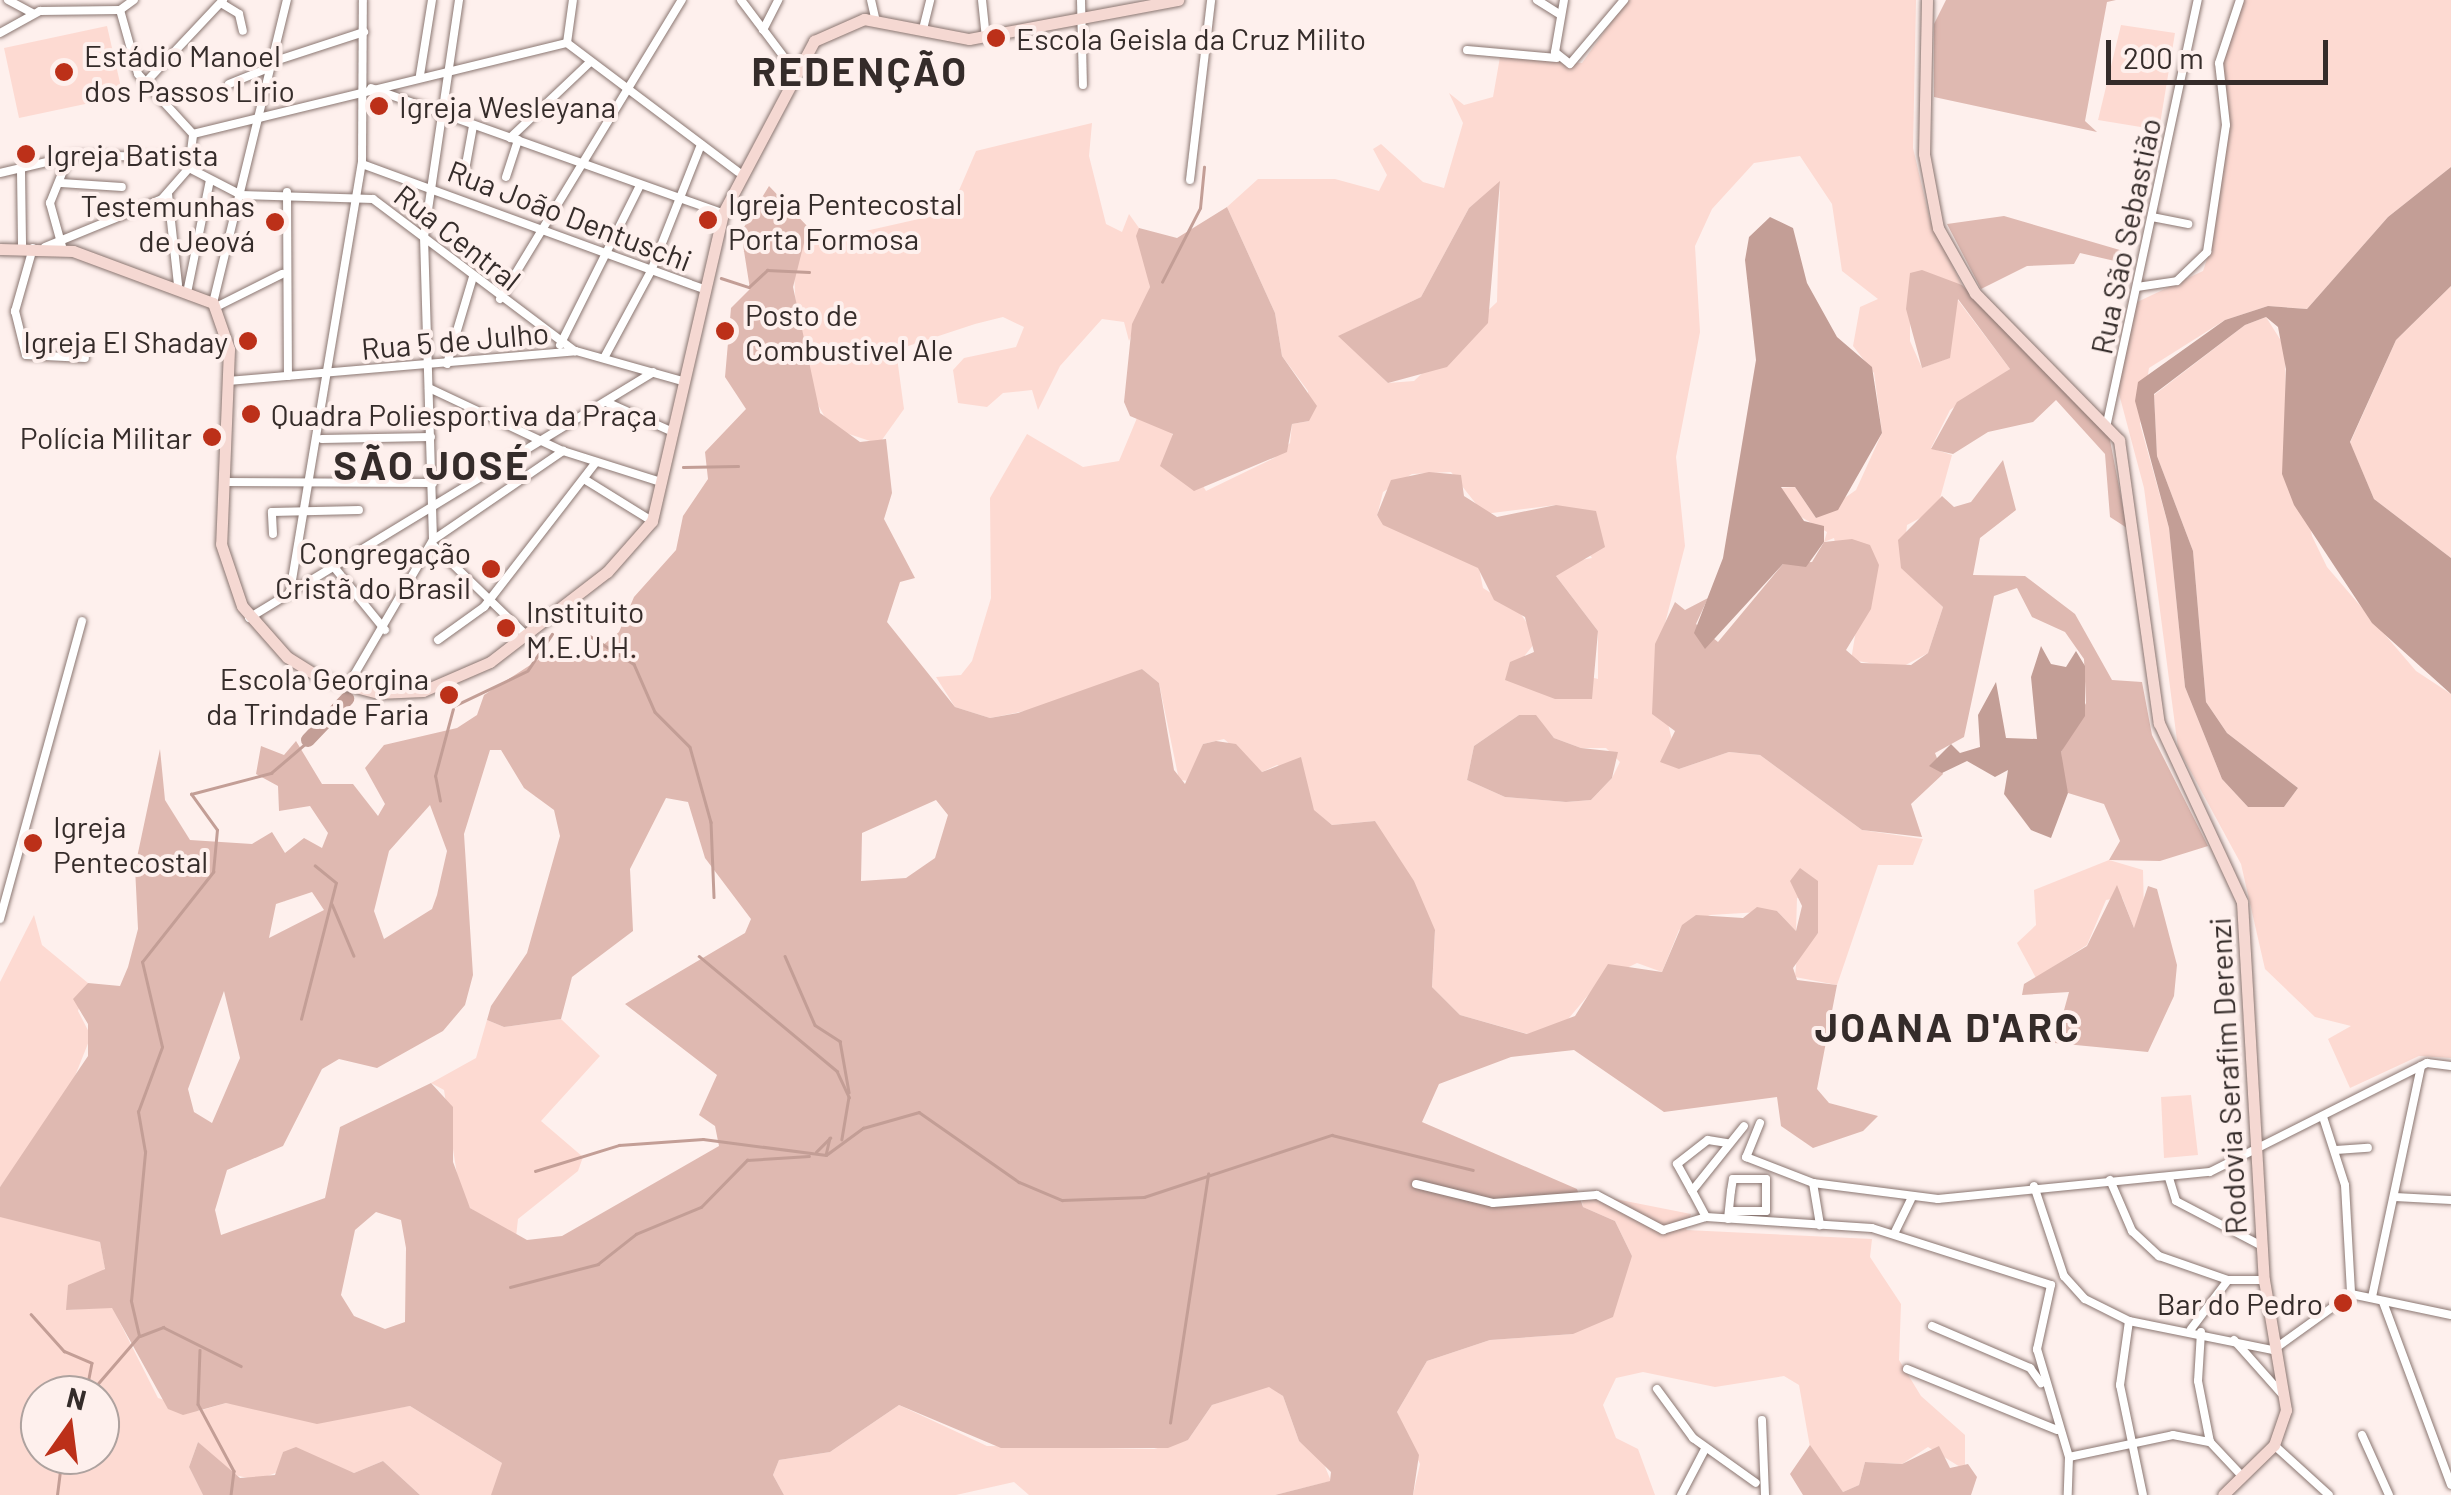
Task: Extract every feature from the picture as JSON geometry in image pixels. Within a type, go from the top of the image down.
[{"type":"main road","points":[[0,250],[66,246],[183,286],[214,305],[228,380],[223,556],[249,618],[304,669],[347,687],[423,691],[469,674],[526,635],[607,572],[652,521],[665,484],[682,381],[723,213],[738,172],[792,68],[830,29],[875,18],[923,30],[986,36],[1144,3],[1178,0]]},
{"type":"main road","name":"Rodovia Serafim Derenzi","points":[[1927,0],[1924,154],[1938,228],[1998,319],[2108,423],[2126,459],[2160,723],[2242,902],[2264,1280],[2284,1396],[2274,1444]]},
{"type":"main road","points":[[2223,1495],[2274,1444]]},
{"type":"street","points":[[8,0],[32,13]]},
{"type":"street","points":[[0,32],[32,13],[120,10],[134,0]]},
{"type":"street","points":[[214,305],[287,0]]},
{"type":"street","points":[[290,592],[316,479],[362,164],[369,88],[363,0]]},
{"type":"street","points":[[420,74],[432,0]]},
{"type":"street","points":[[347,687],[385,630],[432,542],[435,508],[424,236],[459,0]]},
{"type":"street","points":[[567,42],[574,0]]},
{"type":"street","points":[[500,299],[623,86],[682,0]]},
{"type":"street","points":[[742,0],[792,68]]},
{"type":"street","points":[[763,30],[778,0]]},
{"type":"street","points":[[871,0],[875,18]]},
{"type":"street","points":[[923,30],[930,0]]},
{"type":"street","points":[[982,0],[986,36]]},
{"type":"street","points":[[1081,0],[1087,17],[1083,85]]},
{"type":"street","points":[[1190,180],[1211,0]]},
{"type":"street","points":[[1537,0],[1560,14]]},
{"type":"street","points":[[1560,61],[1560,14],[1564,0]]},
{"type":"street","points":[[1467,50],[1576,61],[1624,0]]},
{"type":"street","name":"Rua São Sebastião","points":[[2108,423],[2198,0]]},
{"type":"street","points":[[2137,287],[2178,281],[2207,252],[2226,126],[2219,63],[2240,0]]},
{"type":"street","points":[[145,83],[222,2],[239,14],[242,31]]},
{"type":"street","points":[[66,246],[88,228],[168,194],[189,168],[192,158],[194,134],[145,83],[120,10]]},
{"type":"street","points":[[229,84],[272,64],[364,32]]},
{"type":"street","points":[[194,134],[420,74],[567,42]]},
{"type":"street","points":[[567,42],[738,172]]},
{"type":"street","points":[[506,177],[514,139],[590,62]]},
{"type":"street","points":[[369,88],[723,213]]},
{"type":"street","points":[[465,170],[473,126]]},
{"type":"street","points":[[604,358],[652,272],[701,146]]},
{"type":"street","points":[[0,173],[21,171],[68,156],[192,158]]},
{"type":"street","points":[[66,246],[50,203],[62,183],[68,156]]},
{"type":"street","name":"Rua João Dentuschi","points":[[362,164],[431,186],[704,289]]},
{"type":"street","points":[[189,168],[241,196]]},
{"type":"street","points":[[21,171],[33,247],[15,311],[26,355],[85,358]]},
{"type":"street","points":[[183,286],[210,180]]},
{"type":"street","points":[[62,183],[122,188]]},
{"type":"street","points":[[560,344],[609,255],[640,185]]},
{"type":"street","points":[[287,192],[282,274],[288,376]]},
{"type":"street","name":"Rua Central","points":[[241,196],[358,193],[424,236],[500,299],[576,352]]},
{"type":"street","points":[[168,194],[183,286]]},
{"type":"street","points":[[2152,217],[2188,224]]},
{"type":"street","points":[[66,246],[88,228]]},
{"type":"street","points":[[214,305],[282,274]]},
{"type":"street","points":[[447,364],[473,277]]},
{"type":"street","name":"Rua 5 de Julho","points":[[228,380],[576,352],[682,381]]},
{"type":"street","points":[[249,618],[435,508],[652,372]]},
{"type":"street","points":[[429,388],[563,451],[665,484]]},
{"type":"street","points":[[606,402],[673,432]]},
{"type":"street","points":[[322,438],[430,437]]},
{"type":"street","points":[[432,542],[563,451]]},
{"type":"street","points":[[438,640],[490,598],[596,462]]},
{"type":"street","points":[[223,482],[316,479],[433,483]]},
{"type":"street","points":[[584,479],[652,521]]},
{"type":"street","points":[[272,534],[270,513],[310,508],[359,510]]},
{"type":"street","points":[[432,542],[526,635]]},
{"type":"street","points":[[334,567],[385,630]]},
{"type":"street","points":[[0,919],[82,621]]},
{"type":"street","points":[[1760,1123],[1744,1156],[1813,1183],[1911,1199],[2168,1178],[2256,1151],[2421,1066],[2451,1066]]},
{"type":"street","points":[[2372,1297],[2421,1066]]},
{"type":"street","points":[[2323,1116],[2336,1150],[2351,1294]]},
{"type":"street","points":[[1692,1191],[1706,1166],[1744,1126]]},
{"type":"street","points":[[1702,1218],[1677,1164],[1708,1140],[1728,1143]]},
{"type":"street","points":[[2336,1150],[2368,1148]]},
{"type":"street","points":[[1690,1153],[1706,1166]]},
{"type":"street","points":[[1416,1184],[1493,1202],[1597,1195],[1663,1230],[1702,1218],[1766,1211],[1766,1179],[1734,1178],[1729,1215]]},
{"type":"street","points":[[2168,1178],[2176,1202],[2262,1246]]},
{"type":"street","points":[[2110,1180],[2150,1250],[2228,1280],[2264,1280]]},
{"type":"street","points":[[1813,1183],[1820,1225]]},
{"type":"street","points":[[2034,1186],[2064,1276],[2085,1299],[2129,1321],[2196,1330],[2274,1350],[2351,1294],[2451,1315]]},
{"type":"street","points":[[2396,1197],[2451,1200]]},
{"type":"street","points":[[1894,1234],[1911,1199]]},
{"type":"street","points":[[1729,1215],[1894,1234],[2051,1285]]},
{"type":"street","points":[[2064,1276],[2051,1285],[2036,1336],[2042,1384],[2068,1456],[2068,1495]]},
{"type":"street","points":[[2228,1280],[2196,1330],[2199,1397],[2210,1442],[2243,1477]]},
{"type":"street","points":[[2383,1302],[2451,1485]]},
{"type":"street","points":[[2129,1321],[2120,1385],[2138,1445],[2143,1495]]},
{"type":"street","points":[[1932,1326],[2030,1368],[2042,1384]]},
{"type":"street","points":[[2234,1340],[2284,1396]]},
{"type":"street","points":[[1907,1369],[2058,1430]]},
{"type":"street","points":[[1656,1389],[1705,1449],[1762,1489]]},
{"type":"street","points":[[1762,1420],[1762,1489]]},
{"type":"street","points":[[2362,1435],[2389,1495]]},
{"type":"street","points":[[2068,1456],[2173,1436],[2210,1442]]},
{"type":"street","points":[[2274,1444],[2329,1495]]},
{"type":"street","points":[[1681,1495],[1705,1449]]},
{"type":"street","points":[[1752,1495],[1762,1489]]},
{"type":"shaded area","points":[[1627,0],[1916,0],[1913,148],[1930,220],[1962,285],[1910,273],[1910,341],[1922,368],[1949,358],[1957,299],[2010,369],[1950,410],[1931,448],[1952,455],[1937,509],[1907,525],[1902,568],[1943,607],[1928,653],[1900,668],[1851,660],[1856,630],[1834,538],[1824,542],[1827,532],[1796,514],[1781,488],[1795,487],[1816,518],[1856,490],[1882,433],[1874,373],[1853,346],[1860,307],[1878,299],[1842,271],[1832,204],[1800,156],[1754,163],[1712,209],[1695,246],[1700,332],[1676,457],[1685,546],[1654,666],[1679,769],[1729,752],[1760,755],[1862,830],[1923,839],[1913,865],[1878,865],[1837,985],[1795,977],[1797,955],[1818,933],[1817,896],[1797,898],[1796,931],[1777,911],[1710,915],[1679,930],[1662,972],[1637,963],[1600,981],[1564,1024],[1528,1034],[1460,1015],[1432,987],[1435,931],[1375,821],[1332,825],[1313,810],[1300,776],[1277,765],[1262,772],[1224,739],[1203,744],[1190,781],[1179,780],[1159,683],[1142,669],[1061,704],[990,718],[955,707],[936,677],[961,675],[972,661],[991,598],[990,498],[1027,434],[1083,467],[1119,461],[1137,418],[1168,427],[1206,491],[1274,458],[1290,443],[1292,424],[1309,421],[1308,391],[1282,356],[1275,313],[1227,207],[1258,179],[1335,179],[1379,191],[1387,175],[1373,149],[1381,144],[1423,182],[1444,188],[1463,123],[1449,93],[1464,105],[1493,97],[1500,57],[1582,63]],"holes":[[[1500,182],[1497,302],[1414,381],[1388,383],[1339,336],[1421,297],[1469,208]],[[1451,472],[1484,514],[1556,505],[1592,558],[1565,563],[1556,576],[1598,631],[1598,679],[1522,659],[1538,639],[1518,610],[1483,588],[1479,568],[1377,516],[1383,492],[1412,474]],[[1519,715],[1535,715],[1554,738],[1581,748],[1606,748],[1620,762],[1612,778],[1591,800],[1505,797],[1467,780],[1474,746]]]},
{"type":"shaded area","points":[[1946,0],[2116,0],[2107,2],[2085,121],[2097,132],[1934,97],[1934,24]]},
{"type":"shaded area","points":[[2240,0],[2451,0],[2451,167],[2388,217],[2307,309],[2268,306],[2225,320],[2149,368],[2140,424],[2169,528],[2185,687],[2222,779],[2248,807],[2284,807],[2298,788],[2227,733],[2206,702],[2193,551],[2157,456],[2154,395],[2245,325],[2266,317],[2285,347],[2286,403],[2312,536],[2327,567],[2416,671],[2451,694],[2451,1058],[2419,1056],[2350,1088],[2328,1039],[2351,1026],[2315,1017],[2265,969],[2241,864],[2178,748],[2144,488],[2118,390],[2133,304],[2203,271],[2208,256],[2228,136],[2222,69]]},
{"type":"shaded area","points":[[2121,25],[2175,33],[2159,130],[2098,120]]},
{"type":"shaded area","name":"Estádio Manoel dos Passos Lirio","points":[[107,26],[123,96],[19,118],[4,48]]},
{"type":"shaded area","points":[[1092,123],[1089,156],[1106,224],[1122,232],[1129,214],[1139,228],[1150,287],[1129,341],[1124,322],[1102,319],[1060,366],[1038,410],[1032,390],[1003,393],[987,407],[958,403],[953,370],[964,358],[1016,347],[1024,327],[1003,317],[975,324],[896,350],[904,409],[879,444],[831,428],[809,389],[797,336],[794,270],[808,227],[839,237],[932,216],[954,202],[976,151]]},
{"type":"shaded area","points":[[2451,167],[2451,286],[2396,340],[2350,442],[2374,499],[2451,558],[2451,694],[2372,623],[2294,505],[2282,474],[2286,369],[2278,327],[2266,317],[2245,325],[2154,394],[2157,456],[2193,551],[2206,702],[2227,733],[2298,788],[2284,807],[2248,807],[2222,779],[2185,687],[2169,528],[2135,401],[2138,382],[2225,320],[2268,306],[2307,309],[2388,217]]},
{"type":"shaded area","points":[[1500,181],[1488,323],[1447,367],[1388,383],[1338,336],[1421,297],[1469,208]]},
{"type":"shaded area","points":[[769,186],[808,227],[793,287],[820,413],[860,442],[886,439],[892,493],[884,519],[915,578],[900,582],[887,622],[955,707],[990,718],[1018,713],[1142,669],[1159,683],[1174,770],[1185,784],[1203,744],[1236,744],[1262,772],[1301,757],[1314,810],[1332,825],[1375,821],[1414,881],[1435,930],[1432,987],[1460,1015],[1527,1034],[1575,1016],[1608,964],[1662,972],[1682,925],[1696,915],[1743,918],[1757,907],[1777,911],[1796,931],[1802,906],[1790,881],[1800,868],[1818,881],[1818,933],[1793,968],[1797,980],[1837,985],[1817,1089],[1829,1103],[1878,1116],[1863,1131],[1813,1148],[1781,1126],[1777,1097],[1664,1112],[1574,1050],[1511,1057],[1439,1084],[1422,1122],[1577,1189],[1583,1207],[1615,1221],[1632,1256],[1613,1317],[1573,1334],[1490,1340],[1427,1361],[1397,1412],[1419,1455],[1413,1495],[1275,1495],[1330,1481],[1331,1472],[1299,1441],[1283,1396],[1269,1387],[1212,1405],[1188,1440],[1168,1448],[1001,1448],[899,1405],[830,1452],[779,1460],[773,1475],[784,1495],[491,1495],[502,1463],[410,1406],[317,1424],[226,1403],[183,1415],[168,1409],[112,1308],[66,1310],[68,1285],[105,1269],[100,1242],[0,1217],[0,1187],[88,1056],[88,1024],[73,999],[88,983],[120,986],[128,967],[138,929],[135,867],[160,749],[165,800],[190,840],[252,844],[272,832],[285,853],[304,838],[322,848],[328,833],[310,806],[279,811],[278,786],[256,774],[261,746],[284,755],[296,741],[322,784],[353,784],[378,816],[385,804],[365,768],[384,745],[457,728],[477,715],[484,695],[544,656],[586,659],[619,632],[634,597],[676,550],[683,516],[708,479],[705,452],[746,409],[725,377],[731,308],[750,289],[741,232]],"holes":[[[490,750],[501,750],[524,788],[554,810],[560,836],[527,953],[491,1006],[487,1020],[504,1027],[561,1019],[572,977],[633,931],[630,869],[666,798],[688,802],[705,858],[751,919],[745,933],[625,1004],[717,1075],[699,1115],[715,1126],[719,1146],[562,1236],[527,1240],[470,1208],[453,1162],[453,1107],[431,1083],[340,1127],[325,1198],[221,1235],[215,1210],[227,1170],[283,1146],[322,1069],[339,1059],[377,1068],[443,1031],[465,1005],[473,975],[464,834]],[[936,800],[948,815],[935,858],[906,878],[861,881],[862,833]],[[430,805],[447,851],[432,909],[384,939],[374,911],[389,851]],[[312,892],[324,910],[269,938],[276,904]],[[224,991],[240,1058],[212,1123],[194,1112],[188,1089]],[[376,1212],[401,1220],[406,1248],[405,1322],[385,1329],[354,1316],[341,1295],[355,1230]]]},
{"type":"shaded area","points":[[1227,207],[1275,313],[1282,356],[1317,406],[1309,421],[1292,424],[1287,452],[1194,491],[1160,466],[1173,434],[1130,416],[1124,402],[1132,324],[1150,287],[1136,236],[1139,228],[1177,238]]},
{"type":"shaded area","points":[[2004,216],[2130,253],[2128,264],[2080,253],[2074,264],[2027,266],[1981,289],[1947,224]]},
{"type":"shaded area","points":[[1770,217],[1793,228],[1807,283],[1837,337],[1872,367],[1882,433],[1838,510],[1816,518],[1795,487],[1781,487],[1804,521],[1824,526],[1824,542],[1806,567],[1783,564],[1705,649],[1694,633],[1723,558],[1756,360],[1745,260],[1749,237]]},
{"type":"shaded area","points":[[1922,270],[1962,285],[2109,435],[2127,528],[2110,517],[2105,454],[2056,400],[2033,422],[1988,432],[1953,454],[1931,449],[1957,402],[2010,369],[1958,299],[1950,358],[1922,368],[1906,309],[1910,273]]},
{"type":"shaded area","points":[[2451,286],[2451,558],[2374,499],[2350,443],[2396,340]]},
{"type":"shaded area","points":[[2003,460],[2016,510],[1980,538],[1973,575],[2025,576],[2075,614],[2112,680],[2142,682],[2152,735],[2208,846],[2160,861],[2109,860],[2120,841],[2104,804],[2068,793],[2062,778],[2061,752],[2086,703],[2084,659],[2065,632],[2032,617],[2017,588],[1994,596],[1964,737],[1935,753],[1943,774],[1911,804],[1922,837],[1862,830],[1760,755],[1729,752],[1679,769],[1660,762],[1675,731],[1652,714],[1655,644],[1675,602],[1685,610],[1708,598],[1696,624],[1718,642],[1783,564],[1812,562],[1824,542],[1852,539],[1870,545],[1879,565],[1871,609],[1846,650],[1861,663],[1911,665],[1928,653],[1943,607],[1901,568],[1898,540],[1942,496],[1954,507],[1971,502]]},
{"type":"shaded area","points":[[1429,472],[1461,475],[1464,496],[1497,517],[1556,505],[1596,511],[1605,547],[1556,576],[1598,631],[1592,699],[1555,699],[1505,680],[1510,662],[1534,652],[1525,617],[1494,600],[1478,568],[1383,525],[1377,515],[1391,480]]},
{"type":"shaded area","points":[[2041,646],[2051,664],[2066,667],[2076,651],[2085,666],[2085,716],[2061,752],[2068,793],[2051,838],[2031,830],[2004,794],[2008,770],[1995,777],[1967,761],[1942,773],[1929,766],[1951,744],[1960,753],[1980,747],[1978,715],[1996,682],[2006,738],[2037,739],[2031,677]]},
{"type":"shaded area","points":[[1519,715],[1536,715],[1554,738],[1581,748],[1618,752],[1612,778],[1591,800],[1566,802],[1505,797],[1467,780],[1474,746]]},
{"type":"shaded area","points":[[2109,860],[2143,870],[2144,914],[2134,928],[2122,897],[2106,900],[2087,945],[2036,978],[2017,943],[2036,925],[2034,890]]},
{"type":"shaded area","points":[[2117,885],[2134,928],[2148,886],[2157,889],[2177,965],[2174,996],[2148,1052],[2055,1043],[2069,992],[2022,995],[2024,984],[2087,946]]},
{"type":"shaded area","points":[[34,915],[42,945],[88,983],[78,1011],[91,1036],[65,1101],[0,1187],[0,982]]},
{"type":"shaded area","points":[[561,1019],[600,1056],[541,1121],[583,1157],[578,1171],[518,1219],[516,1237],[470,1208],[459,1188],[444,1090],[431,1083],[476,1058],[487,1020],[504,1027]]},
{"type":"shaded area","points":[[2191,1095],[2198,1155],[2164,1158],[2161,1097]]},
{"type":"shaded area","points":[[1580,1192],[1691,1214],[1686,1230],[1872,1239],[1870,1257],[1901,1304],[1899,1360],[1921,1396],[1965,1435],[1965,1470],[1928,1447],[1902,1464],[1865,1462],[1859,1485],[1843,1492],[1810,1447],[1799,1385],[1784,1376],[1715,1387],[1643,1372],[1616,1378],[1603,1405],[1616,1438],[1638,1449],[1655,1495],[1413,1495],[1420,1464],[1397,1412],[1427,1361],[1490,1340],[1573,1334],[1632,1256],[1615,1221],[1583,1207]]},
{"type":"shaded area","points":[[11,1216],[100,1242],[105,1268],[66,1310],[112,1307],[158,1398],[199,1411],[226,1403],[343,1417],[410,1406],[502,1463],[499,1486],[491,1495],[420,1495],[383,1461],[354,1473],[283,1452],[278,1472],[257,1480],[230,1474],[198,1442],[189,1467],[203,1495],[0,1495],[0,1217]]},
{"type":"shaded area","points":[[1269,1386],[1283,1396],[1299,1441],[1321,1457],[1331,1481],[1275,1495],[1029,1495],[1014,1482],[956,1495],[784,1495],[773,1475],[779,1460],[830,1452],[899,1405],[987,1446],[1154,1449],[1188,1440],[1212,1405]]},
{"type":"shaded area","points":[[198,1442],[240,1478],[275,1475],[283,1452],[296,1447],[354,1473],[383,1461],[420,1495],[203,1495],[189,1467]]},
{"type":"shaded area","points":[[1810,1445],[1843,1492],[1859,1485],[1865,1462],[1902,1464],[1939,1446],[1950,1468],[1968,1464],[1977,1477],[1971,1495],[1803,1495],[1790,1474]]},
{"type":"waterway","points":[[1162,282],[1200,208],[1204,167]]},
{"type":"waterway","points":[[721,278],[749,287],[767,270],[809,272]]},
{"type":"waterway","points":[[683,467],[738,466]]},
{"type":"waterway","points":[[528,670],[552,634]]},
{"type":"waterway","points":[[590,636],[634,664],[655,712],[690,747],[711,822],[714,897]]},
{"type":"waterway","points":[[454,706],[527,671]]},
{"type":"waterway","points":[[308,740],[347,699]]},
{"type":"waterway","points":[[440,801],[435,776],[453,709]]},
{"type":"waterway","points":[[105,1375],[139,1336],[131,1301],[145,1152],[138,1112],[162,1047],[142,962],[213,872],[217,830],[191,794],[271,773],[305,744]]},
{"type":"waterway","points":[[301,1019],[336,883],[315,866]]},
{"type":"waterway","points":[[332,904],[354,956]]},
{"type":"waterway","points":[[699,956],[837,1071],[849,1097],[842,1139]]},
{"type":"waterway","points":[[785,956],[815,1025],[840,1041],[849,1092]]},
{"type":"waterway","points":[[535,1171],[619,1145],[703,1139],[826,1155],[863,1128],[919,1112],[1019,1182],[1062,1200],[1144,1197],[1332,1135],[1473,1170]]},
{"type":"waterway","points":[[816,1152],[830,1138],[826,1155]]},
{"type":"waterway","points":[[510,1287],[598,1264],[636,1234],[701,1207],[747,1160],[809,1156]]},
{"type":"waterway","points":[[1170,1423],[1208,1174]]},
{"type":"waterway","points":[[31,1314],[64,1351],[92,1363],[90,1375]]},
{"type":"waterway","points":[[140,1336],[163,1327],[241,1366]]},
{"type":"waterway","points":[[200,1350],[198,1404],[234,1471],[231,1495]]},
{"type":"waterway","points":[[57,1495],[60,1475]]},
{"type":"place","name":"Escola Geisla da Cruz Milito","points":[[996,38]]},
{"type":"place","name":"Estádio Manoel dos Passos Lirio","points":[[64,72]]},
{"type":"place","name":"Igreja Wesleyana","points":[[379,106]]},
{"type":"place","name":"Igreja Batista","points":[[26,154]]},
{"type":"place","name":"Igreja Pentecostal Porta Formosa","points":[[708,220]]},
{"type":"place","name":"Testemunhas de Jeová","points":[[275,222]]},
{"type":"place","name":"Posto de Combustivel Ale","points":[[725,331]]},
{"type":"place","name":"Igreja El Shaday","points":[[248,341]]},
{"type":"place","name":"Quadra Poliesportiva da Praça","points":[[251,414]]},
{"type":"place","name":"Polícia Militar","points":[[212,437]]},
{"type":"place","name":"Congregação Cristã do Brasil","points":[[491,569]]},
{"type":"place","name":"Instituito M.E.U.H.","points":[[506,628]]},
{"type":"place","name":"Escola Georgina da Trindade Faria","points":[[449,695]]},
{"type":"place","name":"Igreja Pentecostal","points":[[33,843]]},
{"type":"place","name":"Bar do Pedro","points":[[2343,1303]]},
{"type":"district","name":"REDENÇÃO","points":[[860,70]]},
{"type":"district","name":"SÃO JOSÉ","points":[[432,464]]},
{"type":"district","name":"JOANA D'ARC","points":[[1948,1026]]}]
